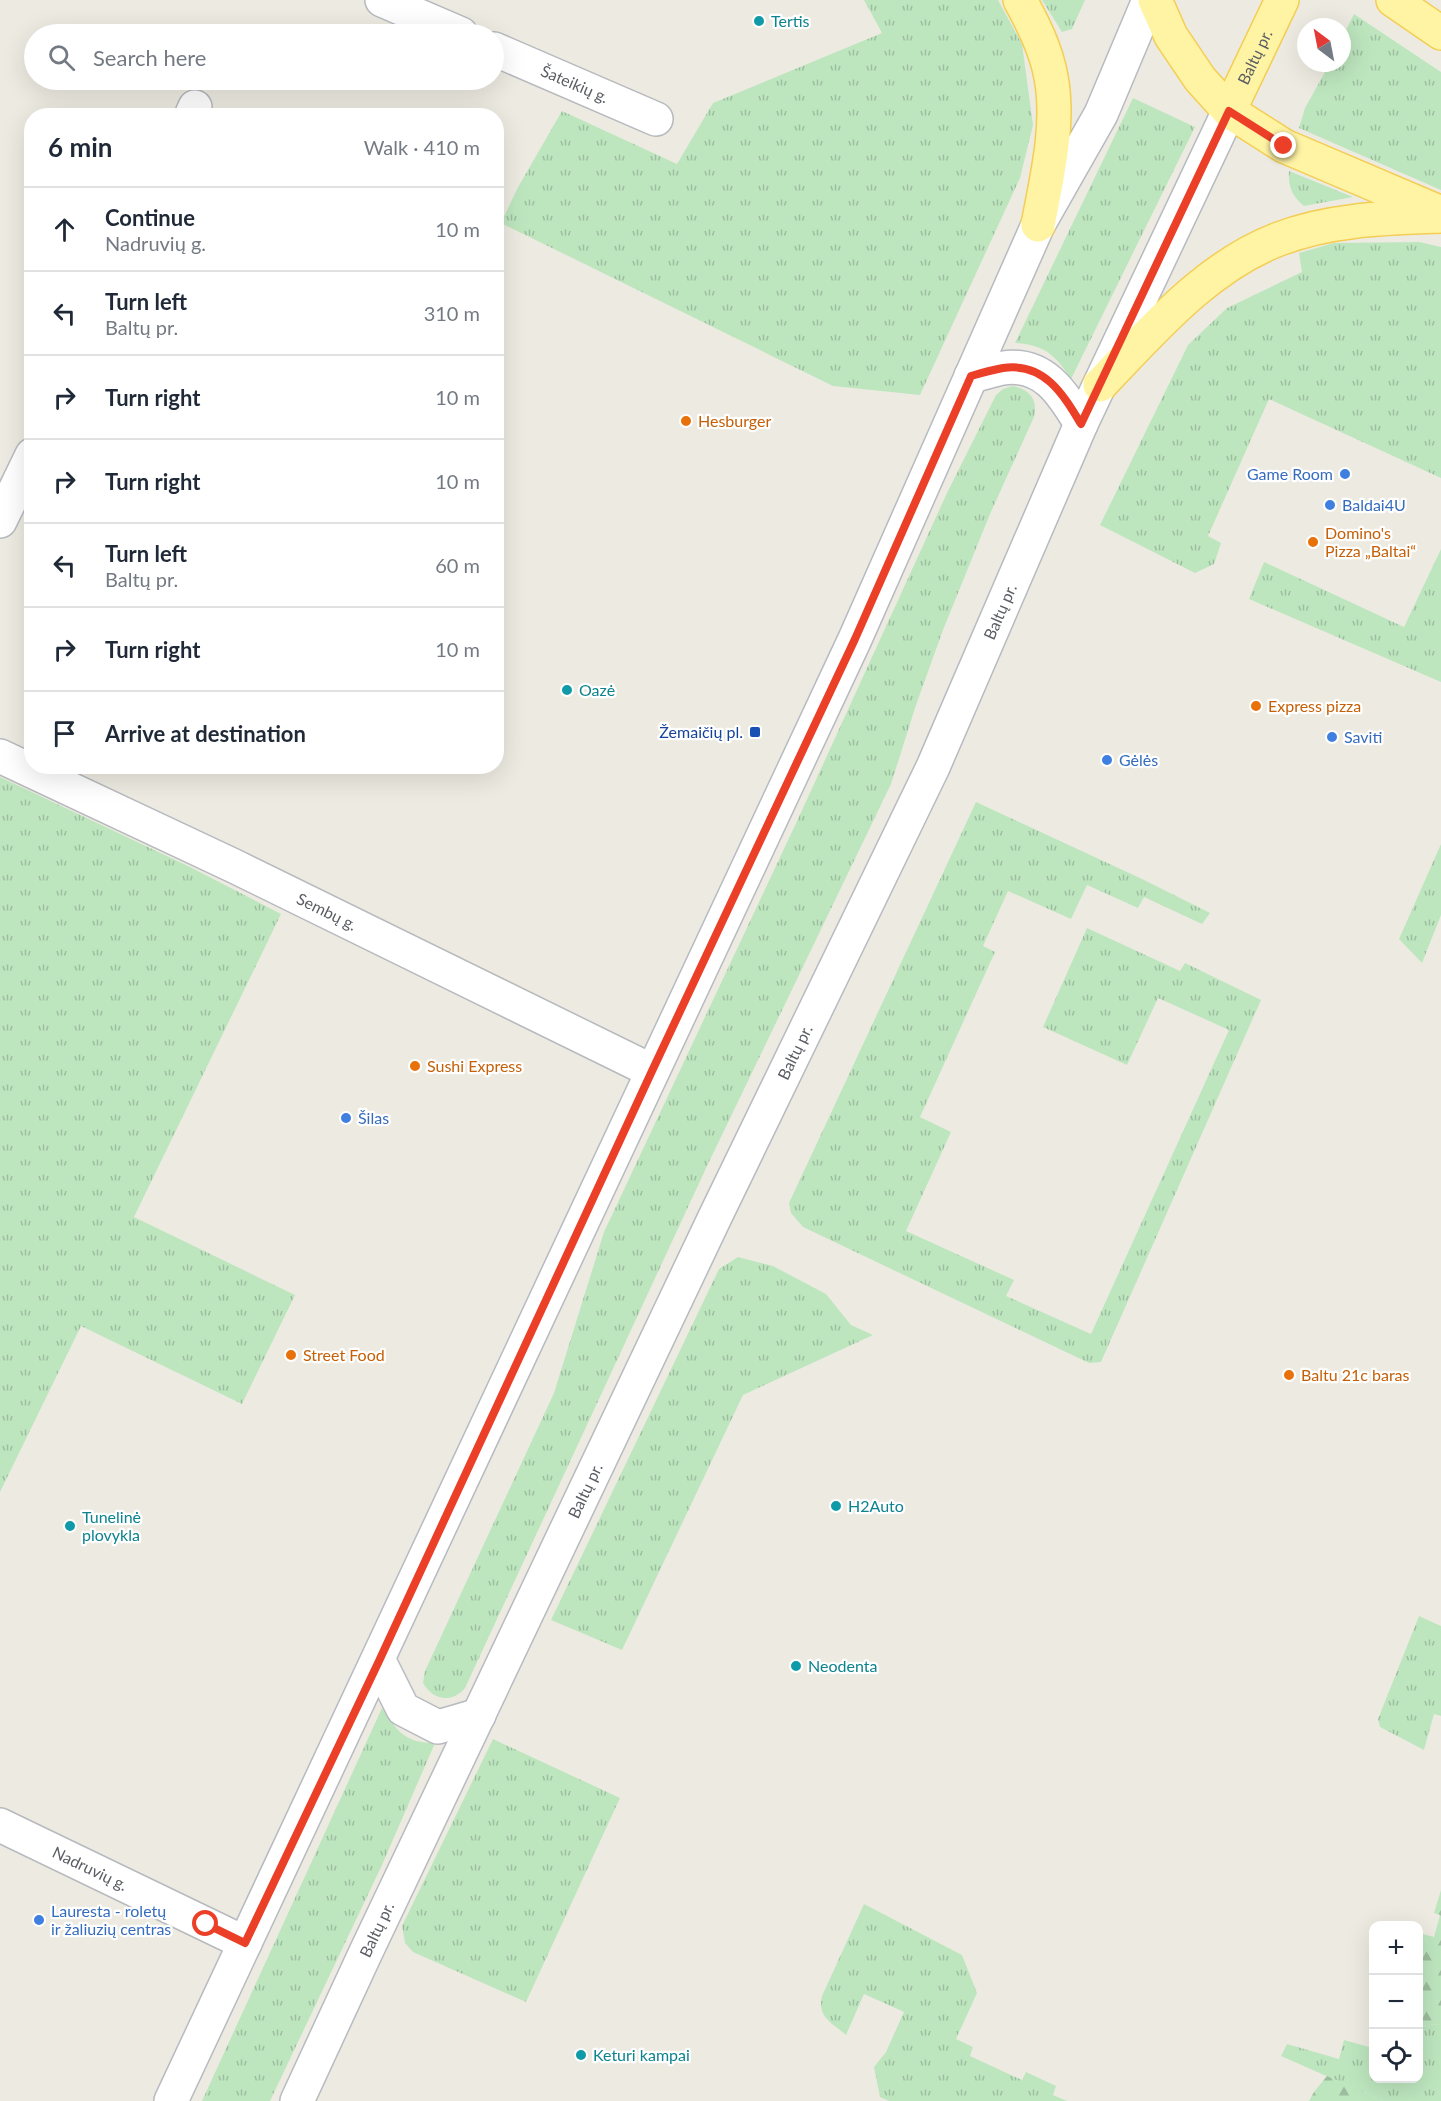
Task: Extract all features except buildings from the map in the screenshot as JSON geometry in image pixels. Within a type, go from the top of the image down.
[{"type":"main road","points":[[382,0],[438,24]]},
{"type":"main road","points":[[1020,0],[1038,34],[1051,75],[1053,94],[1049,166],[1038,225]]},
{"type":"main road","points":[[171,2101],[379,1661],[855,639],[1038,225],[1101,114],[1149,0]]},
{"type":"main road","points":[[1155,0],[1171,36],[1200,79],[1229,111],[1284,146],[1441,215]]},
{"type":"main road","name":"Baltų pr.","points":[[297,2101],[710,1227],[933,767],[1081,424],[1282,0]]},
{"type":"main road","points":[[1393,0],[1441,33]]},
{"type":"main road","name":"Šateikių g.","points":[[504,53],[656,119]]},
{"type":"main road","points":[[1100,385],[1161,322],[1216,274],[1249,253],[1279,239],[1315,228],[1382,218],[1441,215]]},
{"type":"main road","points":[[971,376],[1005,368],[1032,370],[1051,381],[1068,401],[1081,424]]},
{"type":"main road","points":[[0,521],[24,471]]},
{"type":"main road","name":"Sembų g.","points":[[0,756],[24,767]]},
{"type":"main road","name":"Sembų g.","points":[[38,774],[234,866],[652,1071]]},
{"type":"main road","points":[[379,1661],[403,1709],[438,1727],[479,1716]]},
{"type":"main road","name":"Nadruvių g.","points":[[0,1825],[245,1943]]},
{"type":"green space","points":[[864,0],[998,0],[1022,44],[1033,125],[1020,178],[920,395],[833,386],[504,224],[504,217],[517,189],[562,111],[677,164],[713,103],[882,33]]},
{"type":"green space","points":[[1042,0],[1085,0],[1072,29],[1062,32]]},
{"type":"green space","points":[[1354,14],[1441,72],[1441,190],[1299,128],[1305,108],[1325,72],[1351,72],[1351,20]]},
{"type":"green space","points":[[1133,98],[1195,127],[1071,379],[1060,364],[1042,349],[1015,343]]},
{"type":"green space","points":[[1289,171],[1353,197],[1304,206],[1296,199],[1292,191]]},
{"type":"green space","points":[[1419,242],[1441,247],[1441,478],[1269,399],[1208,536],[1221,543],[1214,564],[1195,573],[1100,525],[1188,345],[1227,308],[1302,272],[1299,253],[1334,243]]},
{"type":"green space","points":[[1012,386],[1024,390],[1031,396],[1035,405],[1034,417],[990,514],[943,630],[891,784],[708,1164],[465,1688],[448,1698],[437,1696],[423,1683],[425,1671],[554,1393],[604,1232],[798,819],[947,493],[996,395]]},
{"type":"green space","points":[[1441,549],[1441,682],[1249,599],[1264,562],[1404,627]]},
{"type":"green space","points":[[0,777],[188,866],[281,914],[134,1217],[295,1295],[242,1404],[81,1326],[0,1492]]},
{"type":"green space","points":[[976,802],[1210,913],[1202,924],[1144,897],[1138,908],[1087,885],[1071,919],[1008,891],[983,946],[995,952],[920,1117],[951,1132],[906,1231],[1014,1280],[1006,1296],[1091,1334],[1229,1030],[1158,998],[1127,1065],[1043,1027],[1087,928],[1180,971],[1185,963],[1261,1000],[1101,1362],[1089,1363],[803,1227],[791,1213],[789,1203]]},
{"type":"green space","points":[[1441,844],[1441,915],[1422,963],[1399,939]]},
{"type":"green space","points":[[738,1257],[773,1266],[826,1294],[851,1325],[873,1335],[743,1395],[622,1650],[551,1620],[719,1269]]},
{"type":"green space","points":[[1419,1616],[1441,1626],[1441,1716],[1434,1714],[1424,1750],[1380,1727],[1378,1719]]},
{"type":"green space","points":[[382,1708],[403,1735],[417,1741],[435,1743],[382,1865],[270,2101],[202,2101]]},
{"type":"green space","points":[[493,1739],[620,1798],[526,2002],[413,1952],[405,1943],[402,1926]]},
{"type":"green space","points":[[1441,1890],[1441,2024],[1423,2026],[1423,1934],[1434,1937],[1440,1915],[1434,1913]]},
{"type":"green space","points":[[864,1904],[962,1955],[977,1993],[956,2039],[973,2047],[970,2056],[1022,2080],[1026,2072],[1056,2086],[1053,2095],[1067,2101],[889,2101],[880,2097],[874,2067],[886,2052],[904,2012],[864,1994],[846,2035],[826,2018],[821,2003],[822,1996]]},
{"type":"green space","points":[[1441,2024],[1441,2101],[1383,2101],[1281,2056],[1287,2044],[1339,2059],[1344,2040],[1369,2047],[1369,2083],[1423,2083],[1423,2026]]},
{"type":"green space","points":[[1327,2076],[1383,2101],[1309,2101]]},
{"type":"place","name":"Tertis","points":[[759,21]]},
{"type":"place","name":"Hesburger","points":[[686,421]]},
{"type":"place","name":"Game Room","points":[[1345,474]]},
{"type":"place","name":"Baldai4U","points":[[1330,505]]},
{"type":"place","name":"Domino's Pizza „Baltai“","points":[[1313,542]]},
{"type":"place","name":"Oazė","points":[[567,690]]},
{"type":"place","name":"Express pizza","points":[[1256,706]]},
{"type":"place","name":"Žemaičių pl.","points":[[755,732]]},
{"type":"place","name":"Saviti","points":[[1332,737]]},
{"type":"place","name":"Gėlės","points":[[1107,760]]},
{"type":"place","name":"Sushi Express","points":[[415,1066]]},
{"type":"place","name":"Šilas","points":[[346,1118]]},
{"type":"place","name":"Street Food","points":[[291,1355]]},
{"type":"place","name":"Baltu 21c baras","points":[[1289,1375]]},
{"type":"place","name":"H2Auto","points":[[836,1506]]},
{"type":"place","name":"Tunelinė plovykla","points":[[70,1526]]},
{"type":"place","name":"Neodenta","points":[[796,1666]]},
{"type":"place","name":"Lauresta - roletų ir žaliuzių centras","points":[[39,1920]]},
{"type":"place","name":"Keturi kampai","points":[[581,2055]]},
{"type":"route","points":[[206,1924],[245,1943],[379,1661],[855,639],[971,376],[1005,368],[1032,370],[1051,381],[1068,401],[1081,424],[1229,111],[1284,146]]}]
